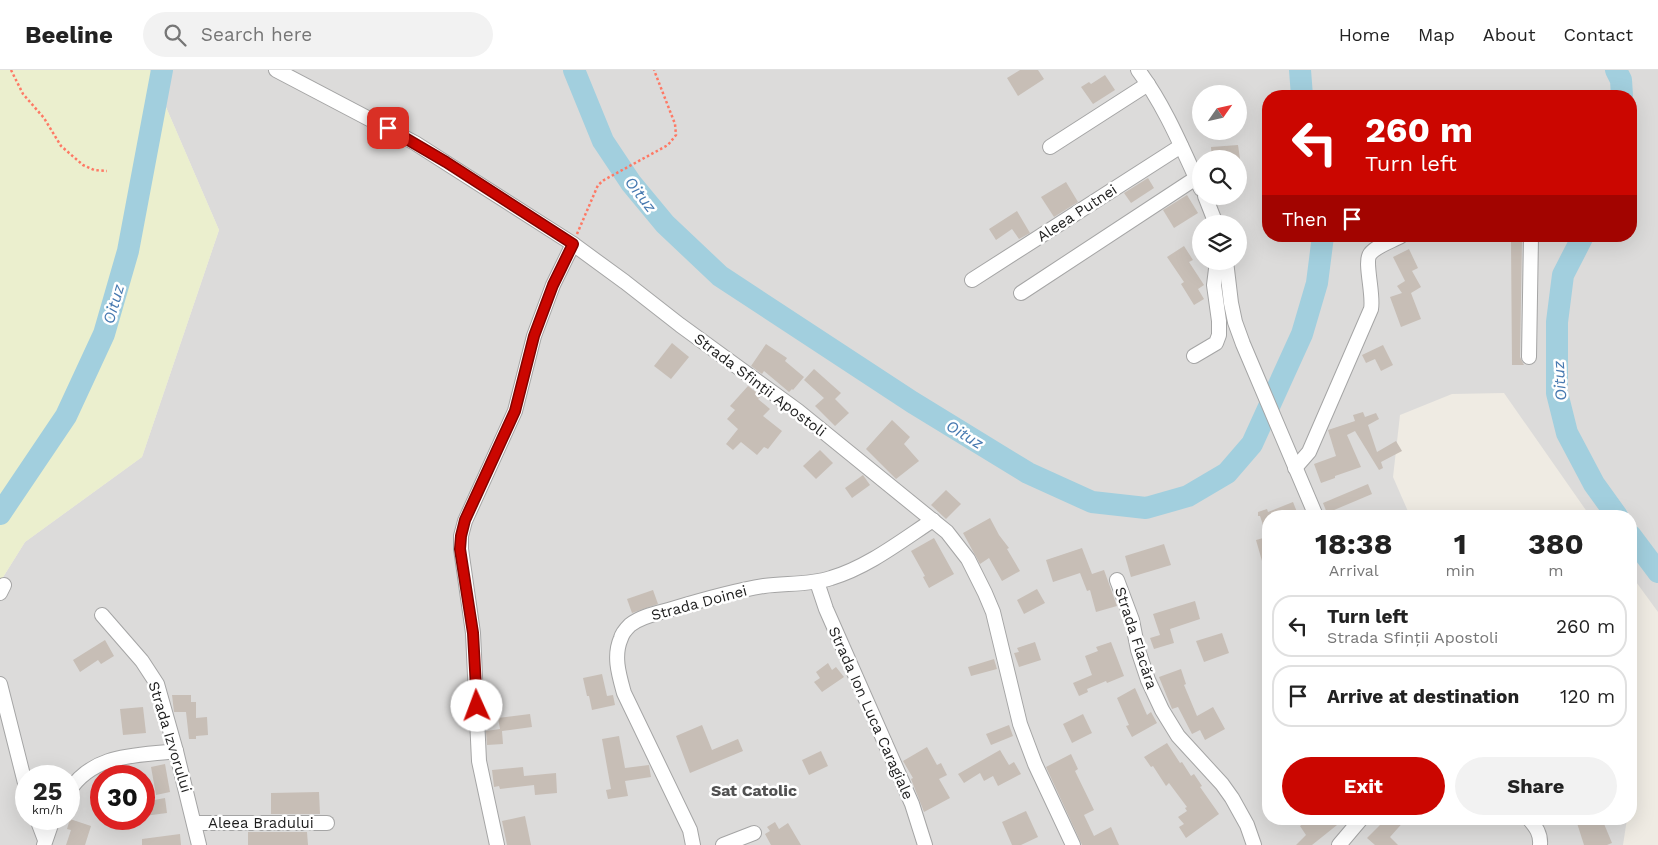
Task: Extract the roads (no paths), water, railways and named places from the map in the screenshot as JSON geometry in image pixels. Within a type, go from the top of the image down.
[{"type":"street","name":"Strada Sfinții Apostoli","points":[[276,70],[414,143],[573,244],[798,411],[947,532],[959,546],[986,592],[993,612],[1020,724],[1035,764],[1073,845]]},
{"type":"street","points":[[1138,70],[1148,84],[1192,169]]},
{"type":"street","points":[[1050,147],[1148,84]]},
{"type":"street","name":"Aleea Putnei","points":[[972,280],[1181,146]]},
{"type":"street","points":[[1021,293],[1192,188]]},
{"type":"street","points":[[1294,465],[1309,452],[1371,309],[1372,293],[1369,256],[1390,242]]},
{"type":"street","points":[[1529,357],[1531,242]]},
{"type":"street","points":[[497,845],[479,761],[473,633],[460,549],[461,536],[465,520],[515,411],[534,336],[553,285],[573,244]]},
{"type":"street","points":[[1194,356],[1216,343],[1219,335],[1214,285],[1215,270]]},
{"type":"street","points":[[1227,270],[1235,322],[1313,510]]},
{"type":"street","name":"Strada Doinei","points":[[693,845],[690,830],[624,693],[616,652],[621,637],[630,626],[640,620],[710,598],[762,587],[817,582],[844,574],[933,520]]},
{"type":"street","name":"Strada Flacăra","points":[[1117,580],[1132,620],[1138,650],[1148,680],[1162,710],[1178,736],[1222,784],[1232,798],[1247,825],[1254,845]]},
{"type":"street","name":"Strada Ion Luca Caragiale","points":[[817,582],[826,609],[912,804],[925,845]]},
{"type":"street","name":"Strada Izvorului","points":[[102,615],[142,660],[157,684],[199,845]]},
{"type":"street","points":[[0,684],[20,765]]},
{"type":"street","points":[[80,778],[88,769],[112,759],[176,751]]},
{"type":"street","name":"Aleea Bradului","points":[[194,824],[327,823]]},
{"type":"street","points":[[1339,845],[1356,825]]},
{"type":"street","points":[[1534,825],[1540,837],[1540,845]]},
{"type":"street","points":[[40,830],[44,843]]},
{"type":"street","points":[[44,843],[49,830]]},
{"type":"street","points":[[723,845],[754,833]]},
{"type":"waterway","name":"Oituz","points":[[0,514],[66,416],[104,334],[128,251],[162,70]]},
{"type":"waterway","name":"Oituz","points":[[574,70],[603,141],[631,183],[665,224],[720,276],[912,402],[1028,473],[1092,502],[1146,508],[1188,496],[1227,473],[1252,444],[1302,334],[1317,283],[1322,242]]},
{"type":"waterway","name":"Oituz","points":[[1300,70],[1302,90]]},
{"type":"waterway","name":"Oituz","points":[[1616,70],[1621,80],[1622,90]]},
{"type":"waterway","name":"Oituz","points":[[1580,242],[1563,275],[1557,322],[1557,393],[1567,433],[1594,484],[1613,510]]},
{"type":"waterway","name":"Oituz","points":[[1637,544],[1658,572]]},
{"type":"district","name":"Sat Catolic","points":[[754,790]]}]
